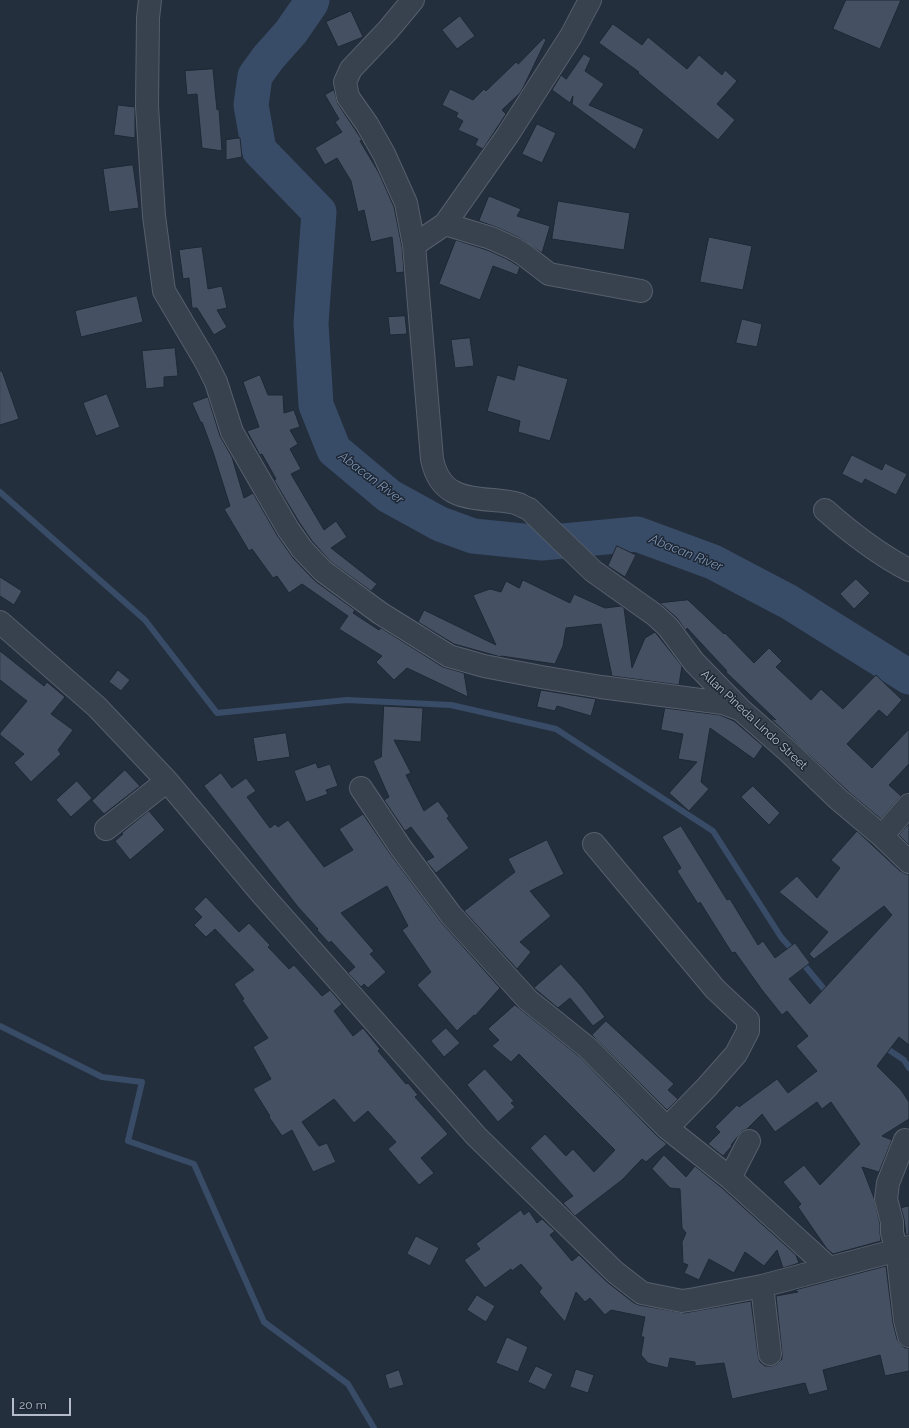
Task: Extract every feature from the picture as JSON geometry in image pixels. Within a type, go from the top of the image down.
[{"type":"street","points":[[150,0],[148,18],[147,106],[154,216],[164,291],[206,362],[216,382],[232,432],[288,529],[302,549],[323,571],[373,608],[449,656],[484,666],[541,677],[601,687],[723,703],[740,709]]},
{"type":"street","name":"Allan Pineda Lindo Street","points":[[414,0],[388,30],[351,68],[345,82],[348,97],[367,124],[384,154],[406,203],[414,245],[434,471],[447,488],[469,498],[518,504],[529,510],[593,571],[656,615],[668,627],[694,662],[740,709],[789,752],[838,800],[882,836],[909,862]]},
{"type":"street","points":[[414,245],[445,224],[511,129],[571,36],[590,0]]},
{"type":"street","points":[[445,224],[491,238],[512,248],[523,254],[549,274],[641,291]]},
{"type":"street","points":[[825,510],[854,535],[909,570]]},
{"type":"street","points":[[0,622],[97,707],[167,781],[261,893],[476,1136],[615,1272],[642,1292],[682,1300],[762,1286],[903,1248]]},
{"type":"street","points":[[106,829],[167,781]]},
{"type":"street","points":[[361,788],[400,848],[451,915],[528,1000],[588,1048],[667,1128],[730,1178],[829,1268]]},
{"type":"street","points":[[882,836],[909,805]]},
{"type":"street","points":[[594,844],[715,989],[748,1020],[748,1031],[736,1054],[706,1088],[667,1128]]},
{"type":"street","points":[[905,1140],[888,1183],[886,1199],[892,1222],[892,1233],[903,1248],[906,1320],[909,1336]]},
{"type":"street","points":[[730,1178],[749,1141]]},
{"type":"street","points":[[762,1286],[770,1354]]},
{"type":"building","points":[[846,0],[901,0],[880,49],[833,29]]},
{"type":"building","points":[[351,11],[363,37],[338,47],[326,22]]},
{"type":"building","points":[[460,16],[475,36],[457,49],[442,30]]},
{"type":"building","points":[[613,24],[642,45],[648,37],[687,69],[699,55],[722,75],[725,70],[737,81],[717,104],[735,120],[718,140],[638,73],[639,72],[599,43]]},
{"type":"building","points":[[544,38],[546,40],[522,90],[502,110],[506,114],[483,149],[475,145],[478,139],[458,130],[463,121],[456,117],[458,113],[442,105],[450,89],[473,100],[484,89],[486,91],[516,62],[518,64]]},
{"type":"building","points":[[584,54],[591,58],[585,71],[604,84],[589,105],[644,129],[635,150],[572,104],[573,96],[570,103],[552,90],[561,75],[566,79]]},
{"type":"building","points":[[213,69],[217,110],[219,109],[222,151],[202,148],[197,94],[187,95],[185,71]]},
{"type":"building","points":[[334,90],[338,104],[362,140],[360,141],[379,173],[394,207],[402,247],[404,272],[396,273],[392,237],[371,242],[364,210],[358,212],[351,181],[337,158],[325,165],[315,148],[342,132],[335,122],[339,119],[325,95]]},
{"type":"building","points":[[118,105],[135,107],[135,138],[114,135]]},
{"type":"building","points":[[537,124],[556,133],[542,163],[522,154]]},
{"type":"building","points":[[240,138],[242,157],[226,160],[226,140]]},
{"type":"building","points":[[133,165],[139,208],[109,212],[103,169]]},
{"type":"building","points":[[489,196],[521,209],[517,216],[550,226],[542,253],[518,237],[479,221]]},
{"type":"building","points":[[558,201],[630,213],[624,250],[552,239]]},
{"type":"building","points":[[709,237],[752,246],[743,290],[700,282]]},
{"type":"building","points":[[456,240],[487,250],[507,259],[520,267],[517,275],[493,266],[480,300],[439,284]]},
{"type":"building","points":[[202,247],[208,289],[222,286],[227,308],[217,310],[227,327],[214,335],[197,308],[192,308],[189,278],[183,279],[179,250]]},
{"type":"building","points":[[137,296],[143,322],[81,337],[75,311]]},
{"type":"building","points":[[405,316],[407,334],[390,335],[388,317]]},
{"type":"building","points":[[742,319],[762,324],[757,347],[736,343]]},
{"type":"building","points":[[470,338],[474,366],[455,368],[451,340]]},
{"type":"building","points":[[175,348],[178,376],[164,377],[164,387],[146,389],[142,351]]},
{"type":"building","points":[[518,365],[568,379],[550,441],[518,432],[520,421],[487,411],[497,375],[514,380]]},
{"type":"building","points":[[0,371],[2,371],[19,419],[0,425]]},
{"type":"building","points":[[260,375],[268,395],[283,395],[284,413],[294,410],[300,427],[290,430],[298,444],[290,449],[301,469],[291,474],[324,530],[336,521],[347,537],[331,548],[377,584],[371,591],[331,562],[312,541],[274,480],[276,479],[262,454],[260,455],[247,431],[259,427],[243,382]]},
{"type":"building","points":[[107,394],[120,427],[96,436],[83,403]]},
{"type":"building","points":[[208,397],[220,436],[232,457],[244,498],[253,493],[277,535],[293,558],[315,581],[355,610],[353,613],[379,630],[381,628],[443,667],[464,673],[468,697],[407,668],[394,680],[376,662],[382,656],[339,629],[348,616],[302,584],[289,593],[277,576],[273,578],[252,549],[249,551],[224,509],[230,506],[202,422],[201,423],[192,403]]},
{"type":"building","points":[[852,455],[882,470],[885,463],[907,474],[896,495],[865,479],[862,484],[842,474]]},
{"type":"building","points":[[617,546],[636,555],[625,577],[608,566]]},
{"type":"building","points":[[0,577],[22,591],[14,605],[0,596]]},
{"type":"building","points":[[856,579],[870,593],[854,609],[840,594]]},
{"type":"building","points":[[523,580],[570,603],[574,594],[605,608],[621,606],[624,608],[632,668],[645,638],[655,632],[682,666],[679,685],[612,676],[601,624],[566,628],[563,646],[555,664],[501,657],[454,644],[418,622],[424,610],[496,645],[473,595],[490,589],[501,592],[506,581],[519,588]]},
{"type":"building","points":[[688,600],[724,634],[725,633],[754,663],[769,648],[782,661],[776,667],[811,700],[821,689],[843,709],[876,675],[902,700],[887,717],[879,710],[847,744],[872,768],[909,729],[909,764],[889,785],[901,796],[881,819],[851,794],[770,718],[776,720],[726,672],[727,671],[687,628],[686,631],[677,618],[660,603]]},
{"type":"building","points":[[0,651],[44,686],[47,682],[65,697],[51,714],[73,730],[58,750],[61,754],[31,782],[14,763],[24,754],[0,735],[0,733],[27,701],[0,680]]},
{"type":"building","points":[[118,670],[130,680],[121,691],[109,682]]},
{"type":"building","points":[[541,690],[596,699],[591,716],[557,706],[555,711],[537,707]]},
{"type":"building","points":[[384,706],[423,708],[421,742],[394,740],[411,773],[406,775],[424,811],[438,801],[449,816],[447,818],[469,848],[436,873],[426,861],[434,857],[411,827],[405,831],[384,800],[389,797],[373,761],[381,757]]},
{"type":"building","points":[[665,708],[720,715],[734,721],[763,746],[754,759],[710,728],[701,782],[709,789],[689,811],[669,793],[697,762],[678,759],[683,734],[661,730]]},
{"type":"building","points":[[286,733],[290,757],[257,762],[253,738]]},
{"type":"building","points":[[316,763],[318,768],[330,764],[338,786],[326,790],[328,794],[306,802],[294,771]]},
{"type":"building","points":[[125,770],[140,786],[104,814],[92,801]]},
{"type":"building","points":[[221,773],[232,788],[246,778],[256,791],[247,797],[270,828],[275,824],[278,827],[288,820],[324,867],[353,850],[339,829],[363,814],[391,855],[441,922],[500,988],[475,1016],[474,1015],[457,1031],[417,985],[431,972],[402,930],[408,926],[387,886],[341,913],[374,951],[370,954],[386,972],[368,988],[364,984],[361,987],[348,973],[355,967],[331,941],[329,943],[317,930],[318,929],[298,907],[204,786]]},
{"type":"building","points":[[77,781],[92,798],[71,817],[56,800]]},
{"type":"building","points":[[753,786],[780,813],[769,825],[741,797]]},
{"type":"building","points":[[149,811],[165,830],[130,860],[115,841],[123,834],[122,833]]},
{"type":"building","points":[[909,824],[909,845],[899,835]]},
{"type":"building","points":[[681,826],[727,900],[730,899],[758,945],[763,941],[775,958],[795,943],[810,963],[789,979],[810,1004],[892,915],[884,906],[814,959],[809,954],[828,932],[779,892],[797,876],[817,898],[840,868],[831,860],[857,831],[900,871],[909,874],[909,1045],[899,1037],[877,1066],[901,1090],[909,1102],[909,1119],[882,1136],[892,1140],[879,1172],[862,1167],[874,1198],[880,1224],[881,1241],[833,1254],[827,1249],[798,1207],[801,1204],[783,1182],[804,1165],[820,1185],[860,1144],[831,1102],[822,1109],[817,1102],[775,1132],[762,1114],[747,1129],[742,1131],[723,1156],[708,1144],[720,1132],[715,1127],[737,1105],[739,1107],[777,1079],[788,1093],[817,1071],[796,1046],[808,1036],[787,1011],[782,1015],[735,952],[732,953],[700,902],[698,904],[677,871],[681,868],[662,837]]},
{"type":"building","points":[[547,840],[564,874],[530,891],[551,916],[520,942],[531,952],[517,969],[464,911],[515,872],[508,859]]},
{"type":"building","points":[[206,897],[239,932],[249,923],[270,945],[268,947],[289,969],[294,965],[322,996],[330,990],[342,1004],[334,1011],[353,1036],[363,1028],[380,1049],[378,1051],[406,1084],[408,1083],[418,1095],[415,1097],[448,1134],[421,1158],[434,1173],[419,1185],[388,1149],[396,1142],[368,1111],[354,1123],[334,1099],[302,1122],[319,1146],[327,1143],[336,1162],[313,1172],[292,1130],[282,1136],[253,1089],[271,1079],[253,1047],[268,1038],[242,1000],[244,999],[234,984],[254,970],[215,929],[206,937],[194,925],[202,917],[194,909]]},
{"type":"building","points":[[561,964],[582,987],[605,1017],[593,1026],[570,998],[558,1008],[534,988]]},
{"type":"building","points":[[515,1005],[580,1057],[658,1137],[667,1144],[646,1162],[642,1159],[622,1180],[575,1216],[563,1203],[573,1196],[530,1148],[545,1134],[566,1156],[573,1149],[594,1172],[615,1150],[519,1054],[511,1062],[492,1046],[499,1040],[488,1029]]},
{"type":"building","points":[[606,1021],[674,1084],[668,1090],[678,1099],[667,1110],[592,1035]]},
{"type":"building","points":[[446,1028],[460,1043],[444,1057],[431,1041]]},
{"type":"building","points":[[485,1069],[514,1101],[511,1103],[515,1107],[498,1122],[467,1085]]},
{"type":"building","points":[[664,1155],[686,1177],[695,1166],[722,1188],[796,1255],[799,1263],[783,1268],[777,1250],[764,1266],[745,1252],[734,1273],[709,1259],[699,1280],[684,1273],[688,1265],[683,1263],[682,1242],[686,1233],[682,1228],[680,1189],[670,1188],[652,1169]]},
{"type":"building","points":[[909,1206],[909,1235],[906,1235],[901,1208]]},
{"type":"building","points":[[521,1210],[524,1215],[529,1211],[537,1223],[542,1219],[555,1231],[550,1235],[572,1261],[579,1255],[607,1282],[634,1303],[639,1305],[684,1313],[751,1301],[758,1355],[760,1362],[765,1366],[777,1364],[782,1359],[776,1296],[798,1292],[795,1290],[886,1266],[893,1323],[897,1339],[900,1344],[905,1348],[909,1348],[909,1371],[885,1376],[880,1355],[823,1370],[828,1390],[809,1395],[805,1383],[732,1399],[724,1363],[695,1366],[695,1362],[670,1358],[668,1368],[648,1363],[641,1355],[644,1337],[641,1337],[645,1317],[611,1310],[605,1315],[590,1298],[585,1302],[576,1292],[565,1322],[539,1292],[542,1288],[521,1264],[512,1271],[511,1269],[485,1288],[464,1260],[480,1249],[476,1244]]},
{"type":"building","points":[[416,1236],[439,1248],[430,1266],[407,1254]]},
{"type":"building","points":[[477,1295],[495,1306],[486,1322],[467,1310]]},
{"type":"building","points":[[507,1337],[528,1347],[518,1372],[496,1363]]},
{"type":"building","points":[[536,1366],[553,1374],[545,1390],[528,1382]]},
{"type":"building","points":[[576,1369],[594,1375],[588,1393],[570,1387]]},
{"type":"building","points":[[399,1370],[404,1385],[389,1389],[385,1375]]},
{"type":"waterway","name":"Abacan River","points":[[312,0],[291,32],[268,58],[255,76],[251,105],[259,150],[319,212],[311,323],[316,405],[334,450],[389,496],[440,524],[473,536],[542,543],[637,534],[713,562],[789,602],[909,677]]},
{"type":"waterway","points":[[0,492],[145,620],[217,713],[347,700],[451,705],[556,729],[713,831],[781,937],[795,953]]},
{"type":"waterway","points":[[800,960],[829,995]]},
{"type":"waterway","points":[[0,1026],[102,1077],[142,1082],[128,1141],[194,1164],[264,1322],[348,1384],[374,1428]]},
{"type":"waterway","points":[[883,1046],[904,1060],[909,1068]]}]
